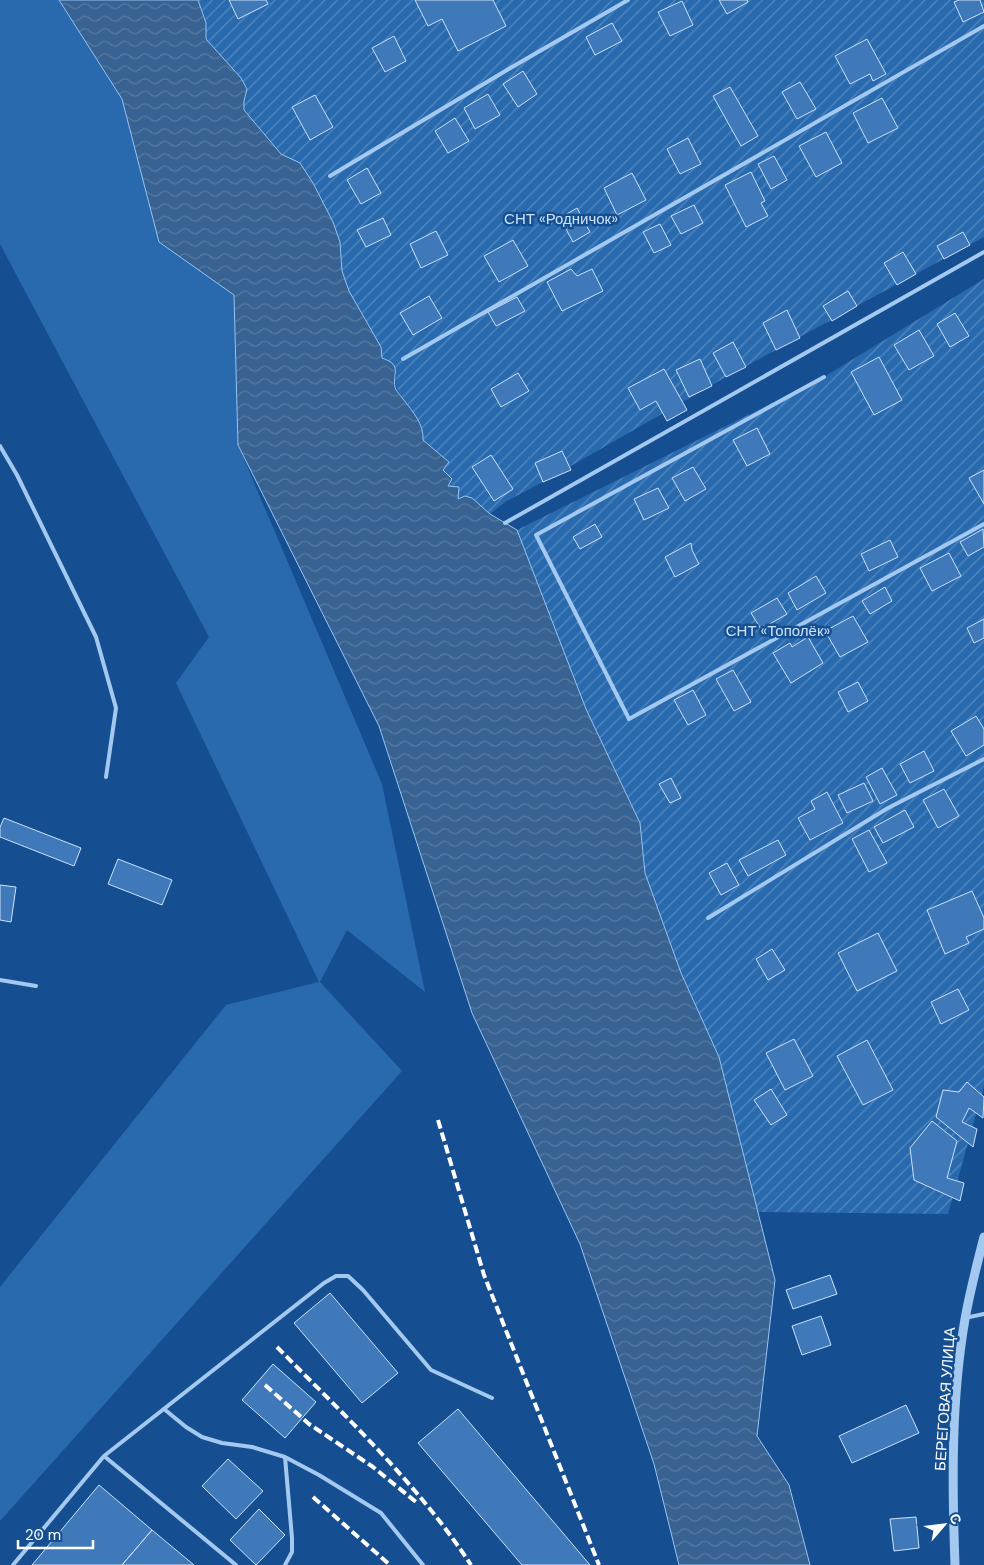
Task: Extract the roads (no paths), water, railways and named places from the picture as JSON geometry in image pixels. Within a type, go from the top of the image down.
[{"type":"street","name":"БЕРЕГОВАЯ УЛИЦА","points":[[955,1565],[953,1466],[955,1413],[965,1318],[984,1237]]},
{"type":"lane","points":[[330,176],[628,0]]},
{"type":"lane","points":[[402,359],[984,26]]},
{"type":"lane","points":[[505,523],[984,252]]},
{"type":"lane","points":[[824,377],[536,535],[629,719],[984,524]]},
{"type":"lane","points":[[0,446],[17,475],[96,637],[116,708],[106,777]]},
{"type":"lane","points":[[708,918],[888,808],[984,759]]},
{"type":"lane","points":[[0,980],[36,986]]},
{"type":"lane","points":[[13,1565],[104,1456],[324,1283],[336,1276],[348,1276],[364,1290],[431,1370],[492,1398]]},
{"type":"lane","points":[[965,1318],[984,1314]]},
{"type":"lane","points":[[164,1409],[202,1437],[222,1444],[252,1447],[285,1457],[319,1474],[381,1513],[423,1565]]},
{"type":"lane","points":[[104,1456],[236,1565]]},
{"type":"lane","points":[[285,1457],[292,1538],[292,1552],[285,1565]]},
{"type":"water","points":[[59,0],[198,0],[206,23],[206,39],[241,78],[247,89],[244,110],[281,154],[300,163],[313,183],[333,222],[340,242],[342,271],[349,291],[381,347],[382,358],[393,364],[395,368],[396,390],[417,418],[422,429],[423,440],[449,462],[443,470],[452,479],[448,486],[459,487],[458,499],[465,496],[472,498],[490,514],[517,530],[586,709],[640,823],[645,873],[681,973],[719,1057],[775,1280],[757,1436],[789,1485],[810,1565],[679,1565],[654,1464],[580,1244],[472,1013],[379,726],[238,445],[234,295],[159,242],[122,99]]},
{"type":"railway","points":[[438,1120],[484,1275],[599,1565]]},
{"type":"railway","points":[[277,1347],[380,1452],[428,1506],[471,1565]]},
{"type":"railway","points":[[265,1385],[309,1424],[373,1467],[416,1502]]},
{"type":"railway","points":[[313,1497],[390,1565]]},
{"type":"park label","name":"СНТ «Родничок»","points":[[561,219]]},
{"type":"park label","name":"СНТ «Тополёк»","points":[[778,631]]}]
